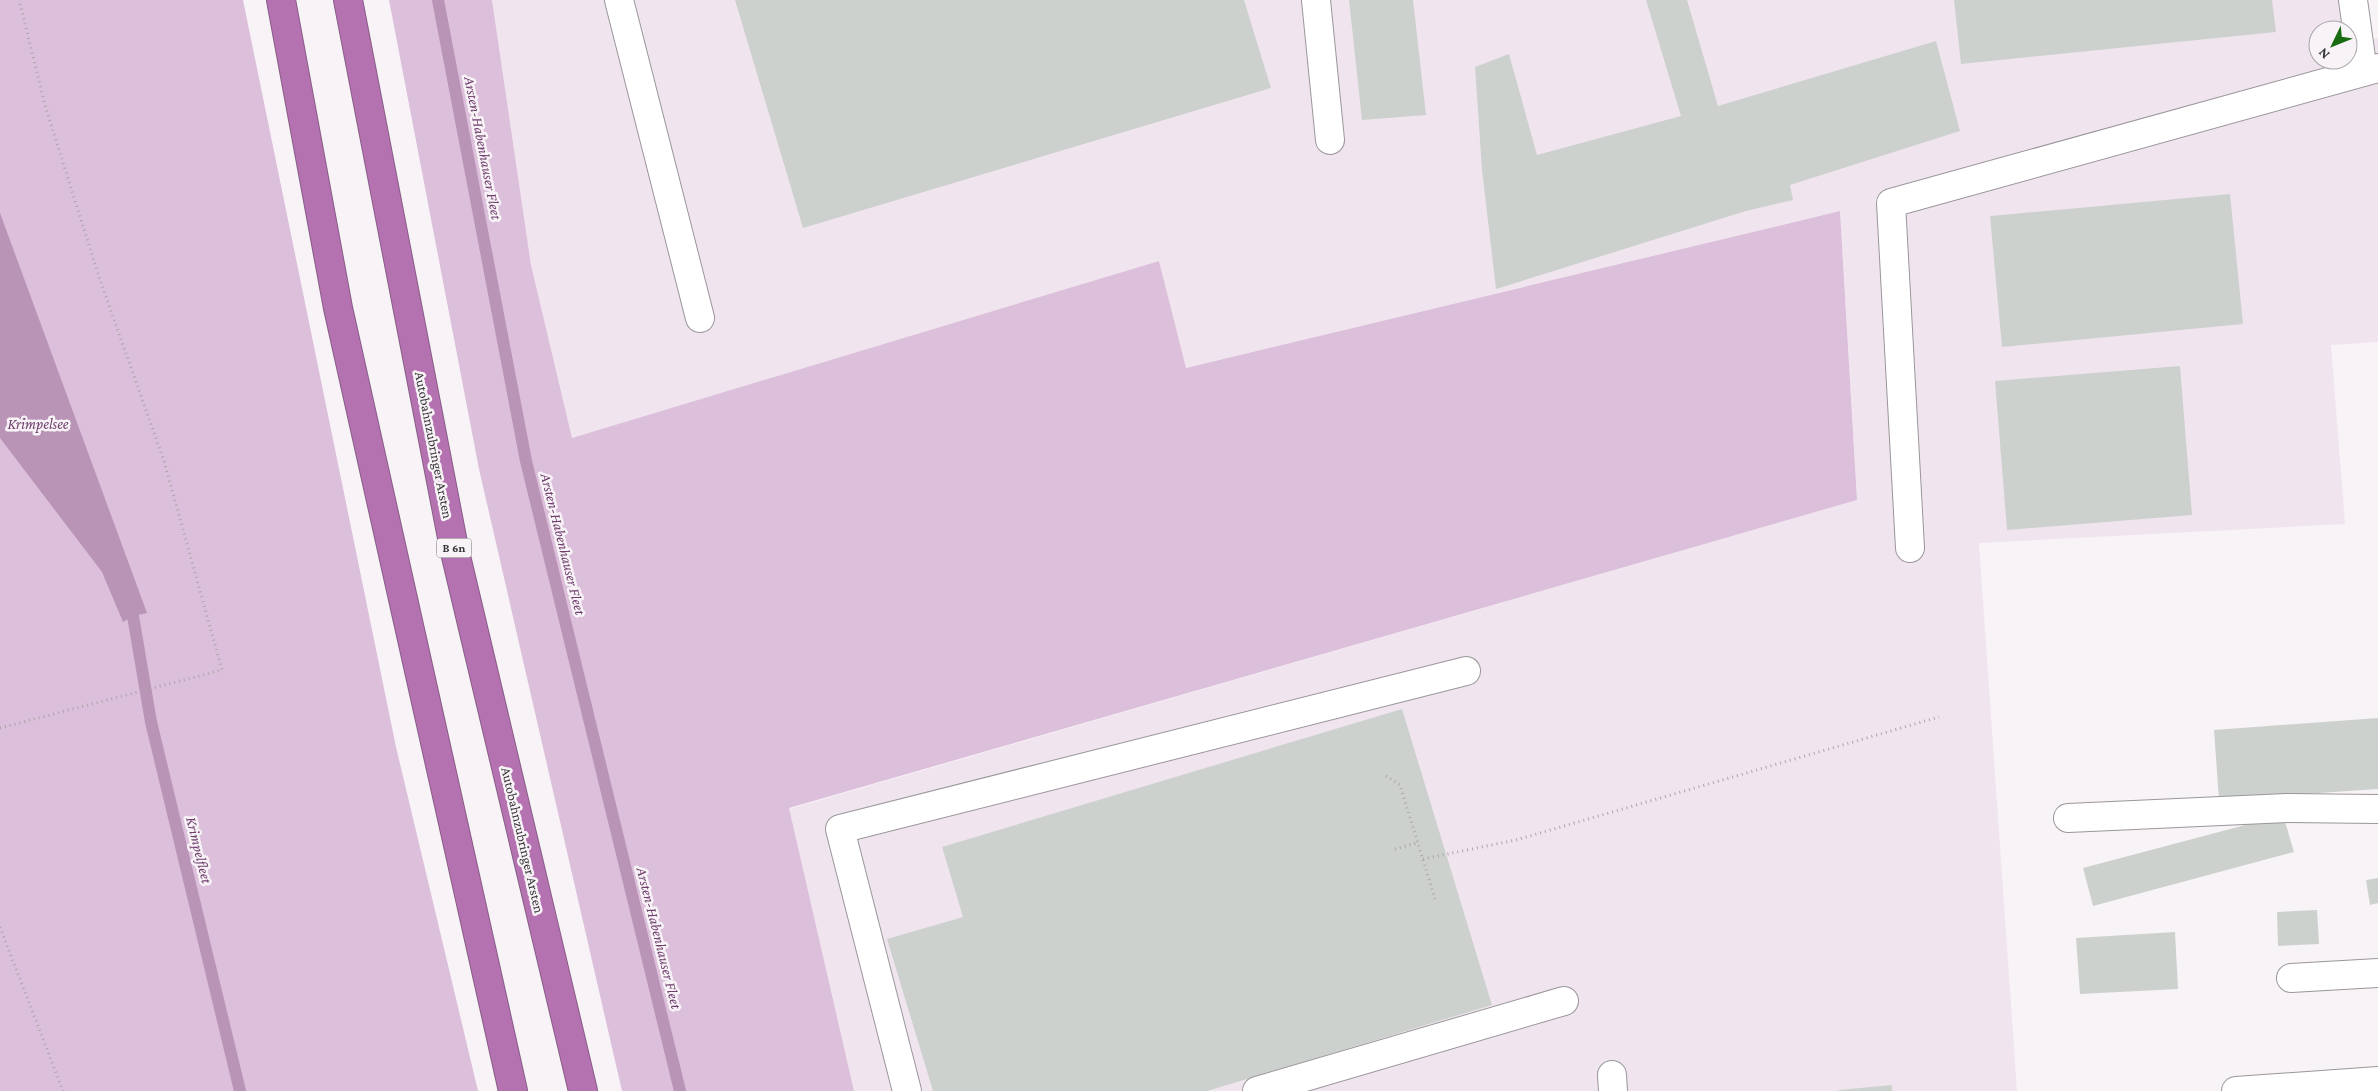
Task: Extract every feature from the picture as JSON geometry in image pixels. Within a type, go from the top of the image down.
[{"type":"highway","points":[[281,0],[338,308],[513,1091]]},
{"type":"highway","name":"Autobahnzubringer Arsten","points":[[348,0],[454,548],[583,1091]]},
{"type":"lane","points":[[619,0],[700,318]]},
{"type":"lane","points":[[1316,0],[1330,140]]},
{"type":"lane","points":[[1910,548],[1891,204],[2371,70],[2353,0]]},
{"type":"lane","points":[[907,1091],[840,829],[1466,671]]},
{"type":"lane","points":[[2068,818],[2287,808],[2378,809]]},
{"type":"lane","points":[[2291,978],[2378,973]]},
{"type":"lane","points":[[1258,1091],[1564,1001]]},
{"type":"lane","points":[[2236,1091],[2378,1081]]},
{"type":"path","points":[[0,728],[222,670],[164,462],[99,277],[45,105],[19,0]]},
{"type":"path","points":[[1423,859],[1516,840],[1938,717]]},
{"type":"path","points":[[1386,776],[1400,785],[1435,899]]},
{"type":"path","points":[[1395,849],[1418,843]]},
{"type":"path","points":[[0,927],[62,1091]]},
{"type":"shaded area","points":[[0,0],[243,0],[396,747],[478,1091],[0,1091]]},
{"type":"shaded area","points":[[389,0],[492,0],[531,265],[572,438],[1159,261],[1186,368],[1840,211],[1857,500],[789,808],[854,1091],[622,1091],[479,469]]},
{"type":"shaded area","points":[[492,0],[2358,0],[2365,41],[2378,38],[2378,342],[2331,345],[2345,524],[1979,543],[2017,1091],[854,1091],[789,809],[1857,500],[1840,211],[1185,368],[1159,261],[572,439],[531,265]]},
{"type":"water","name":"Krimpelsee","points":[[0,213],[147,613],[133,616],[123,622],[102,572],[0,438]]},
{"type":"building","points":[[735,0],[1244,0],[1271,88],[803,228]]},
{"type":"building","points":[[1349,0],[1413,0],[1426,115],[1362,120]]},
{"type":"building","points":[[1646,0],[1687,0],[1718,106],[1936,41],[1960,131],[1790,185],[1793,200],[1746,211],[1496,289],[1482,170],[1475,67],[1509,54],[1537,155],[1681,116]]},
{"type":"building","points":[[1954,0],[2272,0],[2276,32],[1961,64]]},
{"type":"building","points":[[2230,194],[2243,324],[2002,347],[1990,216]]},
{"type":"building","points":[[2180,366],[2192,515],[2007,530],[1995,381]]},
{"type":"building","points":[[1402,709],[1492,1005],[1207,1091],[933,1091],[887,939],[963,917],[942,847]]},
{"type":"building","points":[[2378,718],[2378,789],[2219,800],[2214,730]]},
{"type":"building","points":[[2283,815],[2294,852],[2093,906],[2083,868]]},
{"type":"building","points":[[2378,878],[2378,903],[2370,905],[2366,880]]},
{"type":"building","points":[[2317,910],[2319,944],[2278,946],[2277,912]]},
{"type":"building","points":[[2175,932],[2178,989],[2080,994],[2076,938]]},
{"type":"building","points":[[1892,1085],[1892,1091],[1839,1091],[1839,1090]]},
{"type":"waterway","name":"Arsten-Habenhauser Fleet","points":[[438,0],[526,461],[680,1091]]},
{"type":"waterway","name":"Krimpelfleet","points":[[133,616],[151,722],[240,1091]]}]
